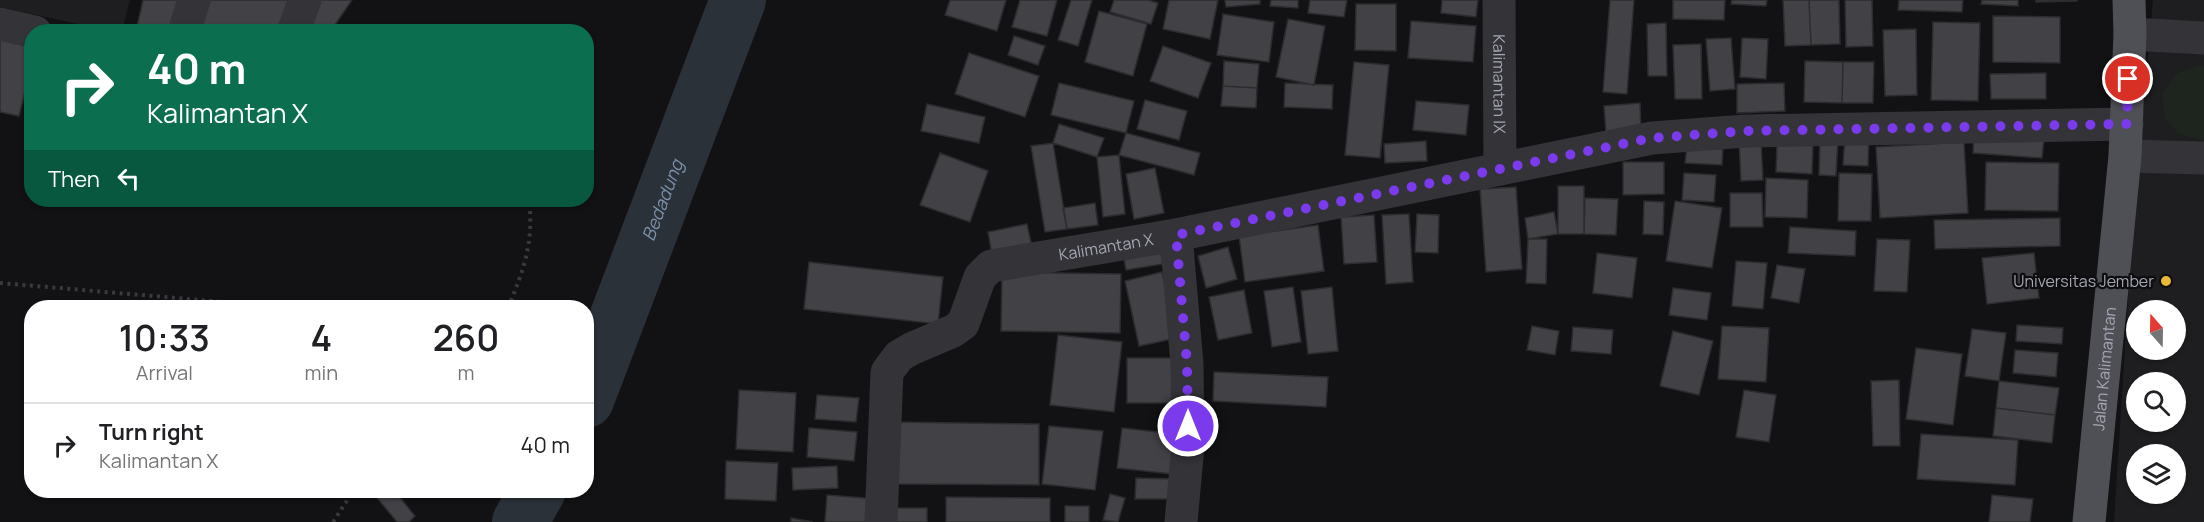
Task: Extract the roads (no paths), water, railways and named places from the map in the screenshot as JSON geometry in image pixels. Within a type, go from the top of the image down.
[{"type":"main road","name":"Jalan Kalimantan","points":[[2089,522],[2125,156],[2130,34],[2129,0]]},
{"type":"street","points":[[186,24],[194,0]]},
{"type":"street","points":[[295,24],[305,0]]},
{"type":"street","name":"Kalimantan IX","points":[[1499,0],[1500,169]]},
{"type":"street","points":[[0,24],[24,29]]},
{"type":"street","points":[[2130,34],[2204,38]]},
{"type":"street","name":"Kalimantan X","points":[[881,522],[887,372],[899,356],[963,324],[980,277],[990,266],[1176,235],[1652,138],[1746,131],[2127,124]]},
{"type":"street","points":[[2125,156],[2204,158]]},
{"type":"street","points":[[1176,235],[1187,364],[1188,446],[1181,522]]},
{"type":"waterway","name":"Bedadung","points":[[594,379],[738,0]]},
{"type":"waterway","name":"Bedadung","points":[[520,522],[534,498]]},
{"type":"place","name":"Universitas Jember","points":[[2166,281]]}]
